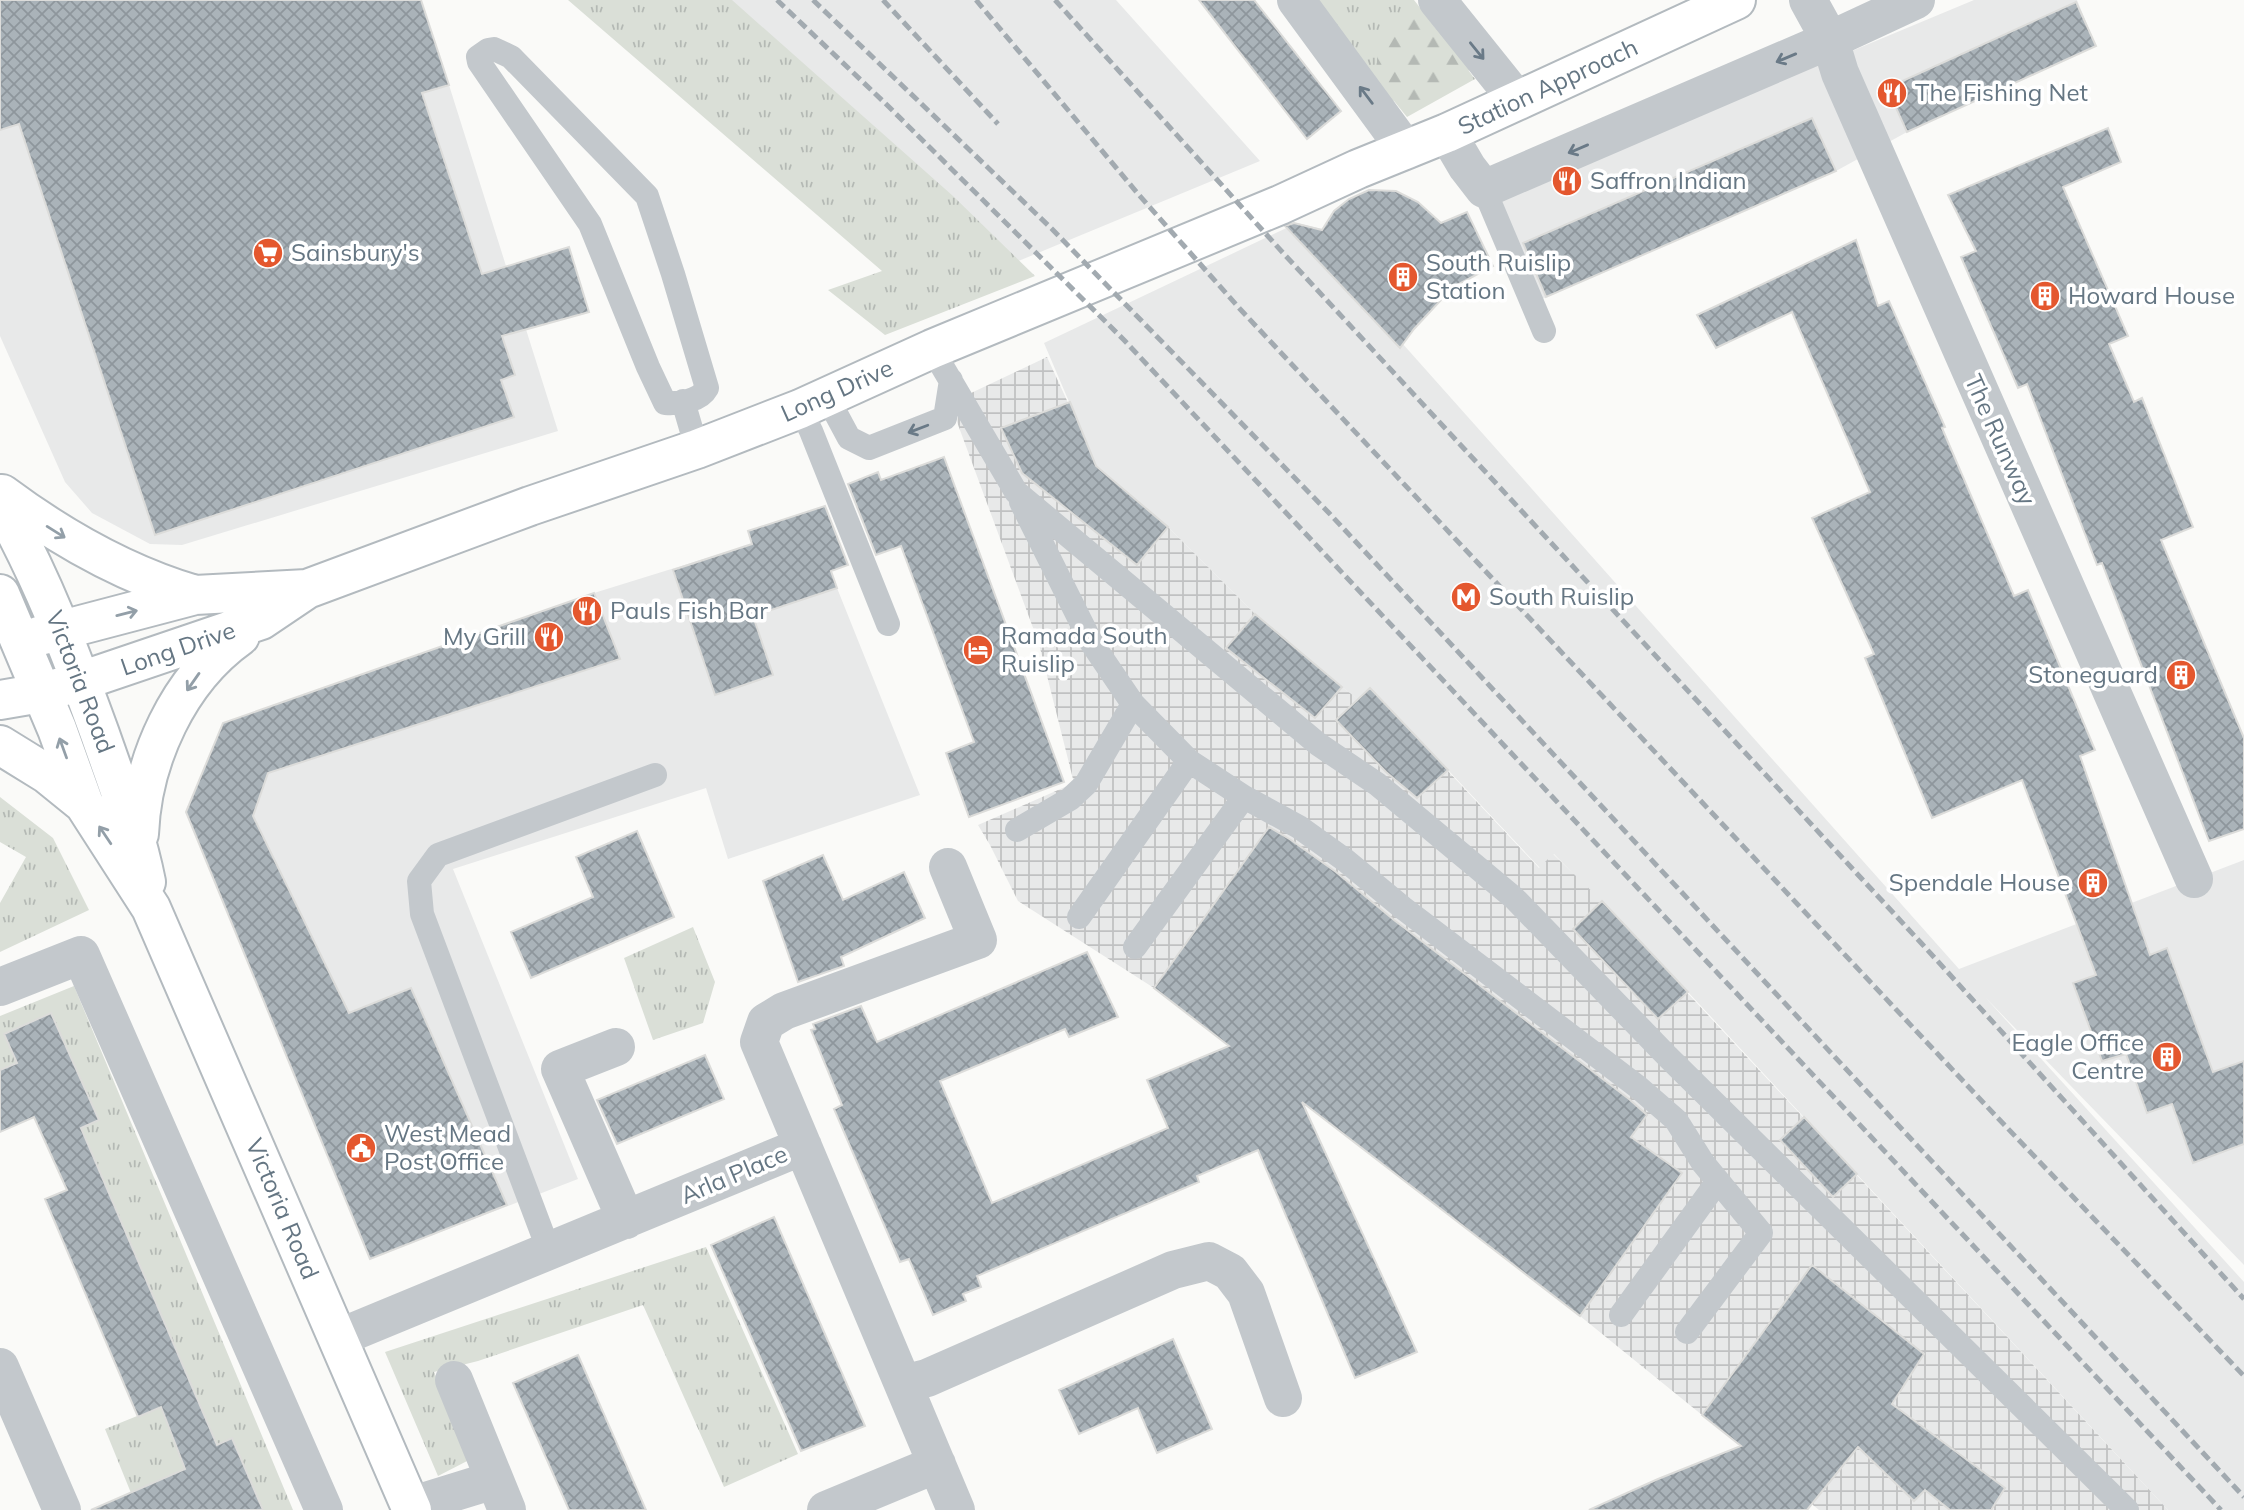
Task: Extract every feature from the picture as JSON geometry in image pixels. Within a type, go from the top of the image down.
[{"type":"street","points":[[1296,0],[1406,150]]},
{"type":"street","points":[[1437,0],[1518,101]]},
{"type":"street","name":"Station Approach","points":[[1358,169],[1447,133],[1736,0]]},
{"type":"street","name":"The Runway","points":[[1808,0],[1830,40],[1845,86],[2194,879]]},
{"type":"street","points":[[1447,133],[1484,189],[1830,40],[1916,0]]},
{"type":"street","name":"Long Drive","points":[[0,700],[41,693],[81,681],[261,620],[307,589],[530,506],[697,449],[814,403],[942,364],[1358,169]]},
{"type":"street","points":[[0,493],[51,529],[99,557],[164,586],[195,595]]},
{"type":"street","name":"Victoria Road","points":[[0,503],[24,545],[81,681],[139,842],[152,908]]},
{"type":"street","name":"Long Drive","points":[[10,645],[195,595],[307,589]]},
{"type":"street","name":"Victoria Road","points":[[0,594],[10,645],[41,693],[84,804],[152,908],[411,1508]]},
{"type":"street","points":[[139,842],[140,803],[148,771],[178,704],[196,676],[227,645],[261,620]]},
{"type":"street","points":[[0,746],[47,774],[84,804]]},
{"type":"street","points":[[803,1146],[760,1042],[766,1022],[784,1011],[978,940],[948,867]]},
{"type":"street","points":[[0,987],[81,955],[324,1510]]},
{"type":"street","points":[[616,1047],[560,1069],[625,1220]]},
{"type":"street","name":"Arla Place","points":[[338,1338],[803,1146],[956,1510]]},
{"type":"street","points":[[903,1384],[927,1378],[1173,1270],[1209,1261],[1230,1272],[1246,1293],[1283,1398]]},
{"type":"street","points":[[0,1367],[62,1510]]},
{"type":"street","points":[[411,1508],[500,1495],[454,1380]]},
{"type":"street","points":[[826,1510],[937,1464]]},
{"type":"lane","points":[[488,50],[511,57],[647,196],[707,388],[699,397],[683,401],[665,403],[590,224],[479,62],[478,57],[488,50]]},
{"type":"lane","points":[[1484,189],[1544,331]]},
{"type":"lane","points":[[814,403],[849,438],[869,448],[944,418],[942,364]]},
{"type":"lane","points":[[942,364],[1016,492],[1091,642],[1133,704],[1189,761],[1244,797],[1299,827],[1345,860],[1676,1119],[1703,1163],[1760,1233],[1687,1332]]},
{"type":"lane","points":[[683,401],[697,449]]},
{"type":"lane","points":[[814,403],[811,431],[888,624]]},
{"type":"lane","points":[[1016,492],[1318,744],[1377,784],[1514,898],[1668,1057],[2127,1510]]},
{"type":"lane","points":[[1017,830],[1070,799],[1086,784],[1133,704]]},
{"type":"lane","points":[[1079,917],[1189,761]]},
{"type":"lane","points":[[549,1251],[422,914],[419,881],[438,855],[654,775]]},
{"type":"lane","points":[[1135,947],[1244,797]]},
{"type":"lane","points":[[1621,1315],[1718,1181]]},
{"type":"shaded area","name":"Sainsbury's","points":[[0,0],[449,85],[558,431],[182,545],[150,544],[92,513],[65,482],[0,336]]},
{"type":"shaded area","points":[[625,0],[1116,0],[1260,161],[963,284]]},
{"type":"shaded area","points":[[1974,0],[2077,0],[2096,46],[1907,132],[1836,171],[1542,299],[1499,198]]},
{"type":"shaded area","points":[[1369,190],[1396,191],[1418,202],[1439,224],[1467,212],[1493,266],[1453,287],[1402,343],[1959,969],[2244,860],[2244,1265],[1985,997],[2244,1282],[2244,1510],[2168,1510],[1688,992],[1554,854],[1540,868],[1448,770],[1255,614],[1168,527],[1075,449],[1087,444],[1044,343],[1297,223],[1322,229],[1334,211],[1349,199]]},
{"type":"shaded area","points":[[1047,357],[1087,444],[1076,449],[1168,527],[1255,614],[1342,687],[1358,699],[1370,688],[1539,868],[1553,854],[1602,901],[2168,1510],[1819,1510],[1580,1316],[1154,988],[1018,901],[978,825],[1074,783],[1039,644],[950,403]]},
{"type":"shaded area","points":[[811,510],[837,588],[920,795],[728,859],[706,788],[453,869],[578,1179],[370,1259],[186,812],[223,723],[594,593],[752,544],[748,531]]},
{"type":"green space","points":[[568,0],[732,0],[953,196],[1035,276],[885,335],[828,290],[882,271]]},
{"type":"green space","points":[[1312,0],[1414,0],[1475,79],[1407,117]]},
{"type":"green space","points":[[1413,18],[1440,19],[1475,63],[1454,88],[1423,105],[1388,100],[1376,84],[1378,38]]},
{"type":"green space","points":[[0,797],[53,838],[89,910],[0,952],[0,903],[26,857],[0,842]]},
{"type":"green space","points":[[693,927],[715,982],[703,1023],[653,1040],[624,958]]},
{"type":"green space","points":[[74,986],[293,1510],[263,1510],[231,1439],[182,1460],[185,1469],[131,1493],[105,1429],[194,1393],[74,1131],[99,1120],[4,1034],[17,1063],[0,1070],[0,1016]]},
{"type":"green space","points":[[706,1247],[798,1454],[724,1487],[643,1305],[478,1361],[434,1372],[471,1459],[438,1476],[385,1352]]},
{"type":"building","name":"Sainsbury's","points":[[0,0],[421,0],[449,85],[422,93],[482,274],[569,247],[589,312],[502,336],[515,375],[501,380],[514,417],[155,535],[19,124],[0,130]]},
{"type":"building","points":[[1199,0],[1254,0],[1341,111],[1307,139]]},
{"type":"building","points":[[2076,2],[2096,46],[1907,132],[1887,88]]},
{"type":"building","points":[[1812,118],[1836,171],[1546,297],[1523,243]]},
{"type":"building","points":[[2108,128],[2121,162],[2063,187],[2128,336],[2109,344],[2134,402],[2142,398],[2193,527],[2161,540],[2244,738],[2244,829],[2209,841],[2102,563],[2097,565],[2027,384],[2018,388],[1961,257],[1976,251],[1948,195]]},
{"type":"building","name":"South Ruislip Station","points":[[1369,190],[1396,191],[1418,202],[1441,223],[1467,212],[1493,266],[1453,287],[1400,348],[1285,226],[1294,223],[1322,230],[1334,211],[1349,199]]},
{"type":"building","points":[[1856,240],[1878,306],[1889,301],[1945,427],[1942,428],[2014,596],[2028,590],[2095,750],[2080,756],[2150,955],[2167,948],[2213,1072],[2244,1061],[2244,1144],[2193,1163],[2172,1104],[2147,1113],[2126,1054],[2102,1061],[2073,983],[2096,975],[2022,780],[1932,818],[1865,658],[1874,654],[1812,518],[1870,492],[1792,312],[1716,348],[1697,315]]},
{"type":"building","points":[[1070,402],[1096,466],[1168,527],[1137,565],[1022,473],[1001,428]]},
{"type":"building","name":"Ramada South Ruislip","points":[[944,457],[1064,782],[969,817],[946,753],[974,742],[901,546],[876,555],[848,484],[878,472],[881,480]]},
{"type":"building","points":[[825,506],[848,565],[831,571],[837,588],[753,616],[773,675],[715,695],[673,570],[752,544],[748,531]]},
{"type":"building","points":[[594,593],[620,659],[268,773],[253,816],[349,1013],[411,988],[507,1205],[370,1259],[186,812],[223,723]]},
{"type":"building","points":[[1255,614],[1342,687],[1315,718],[1226,648]]},
{"type":"building","points":[[1370,688],[1448,770],[1417,798],[1386,772],[1336,720]]},
{"type":"building","points":[[1269,827],[1336,872],[1394,920],[1629,1099],[1647,1115],[1631,1137],[1682,1173],[1580,1316],[1302,1102],[1417,1352],[1355,1378],[1258,1150],[1197,1176],[1199,1182],[977,1276],[981,1287],[963,1294],[966,1301],[933,1315],[909,1259],[900,1262],[834,1109],[842,1105],[811,1030],[815,1029],[813,1024],[861,1006],[877,1042],[1087,952],[1118,1017],[1069,1037],[1065,1029],[940,1081],[992,1203],[1168,1128],[1147,1080],[1229,1046],[1154,988]]},
{"type":"building","points":[[637,831],[674,917],[531,978],[511,932],[593,897],[576,857]]},
{"type":"building","points":[[823,855],[843,900],[904,872],[925,918],[841,957],[844,966],[798,982],[763,881]]},
{"type":"building","points":[[1602,901],[1688,992],[1658,1019],[1573,929]]},
{"type":"building","points":[[51,1013],[99,1120],[81,1128],[217,1445],[232,1438],[263,1510],[91,1510],[185,1469],[161,1407],[138,1417],[45,1199],[67,1190],[34,1117],[0,1132],[0,1070],[17,1063],[4,1034]]},
{"type":"building","points":[[705,1055],[724,1099],[617,1144],[597,1100]]},
{"type":"building","points":[[1804,1117],[1857,1174],[1833,1197],[1780,1140]]},
{"type":"building","points":[[774,1217],[865,1426],[801,1451],[711,1245]]},
{"type":"building","points":[[1812,1265],[1924,1354],[1892,1404],[2005,1488],[1991,1510],[1950,1510],[1925,1490],[1914,1501],[1858,1447],[1807,1510],[1589,1510],[1741,1446],[1702,1415]]},
{"type":"building","points":[[1173,1339],[1212,1429],[1157,1453],[1138,1408],[1079,1434],[1059,1390]]},
{"type":"building","points":[[578,1355],[646,1510],[569,1510],[513,1383]]},
{"type":"railway","points":[[777,0],[1124,340],[2221,1510]]},
{"type":"railway","points":[[813,0],[1052,229],[1329,513],[2244,1497]]},
{"type":"railway","points":[[883,0],[998,124]]},
{"type":"railway","points":[[976,0],[1139,195],[1240,309],[1994,1114],[2244,1376]]},
{"type":"railway","points":[[1055,0],[1284,254],[1923,945],[2244,1299]]},
{"type":"place","name":"The Fishing Net","points":[[1892,93]]},
{"type":"place","name":"Saffron Indian","points":[[1567,181]]},
{"type":"place","name":"Sainsbury's","points":[[268,253]]},
{"type":"place","name":"South Ruislip Station","points":[[1403,277]]},
{"type":"place","name":"Howard House","points":[[2045,296]]},
{"type":"place","name":"South Ruislip","points":[[1466,597]]},
{"type":"place","name":"Pauls Fish Bar","points":[[587,611]]},
{"type":"place","name":"My Grill","points":[[549,637]]},
{"type":"place","name":"Ramada South Ruislip","points":[[978,650]]},
{"type":"place","name":"Stoneguard","points":[[2181,675]]},
{"type":"place","name":"Spendale House","points":[[2093,883]]},
{"type":"place","name":"Eagle Office Centre","points":[[2167,1057]]},
{"type":"place","name":"West Mead Post Office","points":[[361,1148]]}]
